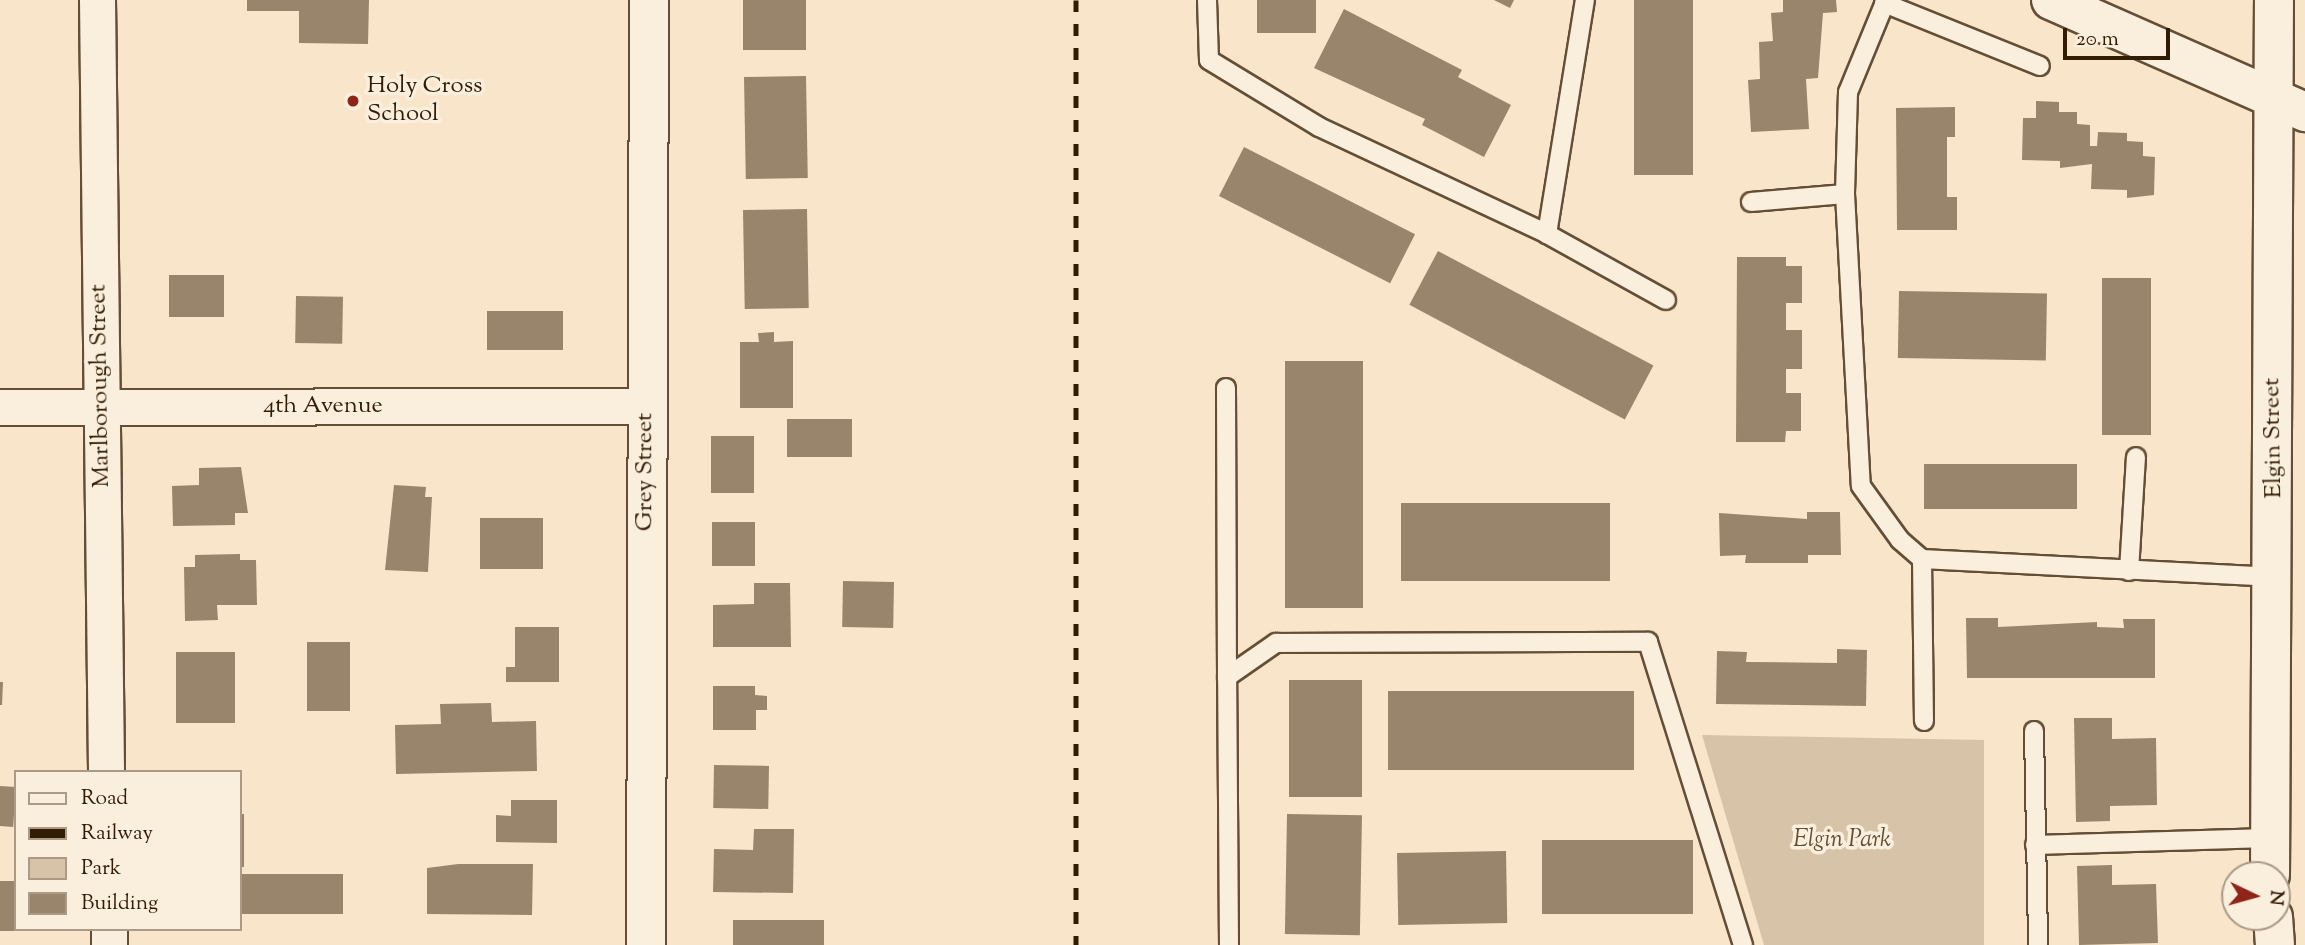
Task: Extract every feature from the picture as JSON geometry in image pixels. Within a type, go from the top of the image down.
[{"type":"street","name":"Marlborough Street","points":[[97,0],[106,770]]},
{"type":"street","name":"Grey Street","points":[[646,945],[649,0]]},
{"type":"street","points":[[2051,0],[2290,105]]},
{"type":"street","name":"Elgin Street","points":[[2269,857],[2290,105],[2274,0]]},
{"type":"street","name":"4th Avenue","points":[[0,407],[646,406]]},
{"type":"lane","points":[[1207,0],[1209,60],[1319,127],[1547,234],[1666,300]]},
{"type":"lane","points":[[1547,234],[1585,0]]},
{"type":"lane","points":[[2040,66],[1885,1],[1848,92],[1845,194],[1861,486],[1900,540],[1922,559],[2276,577]]},
{"type":"lane","points":[[1751,202],[1845,194]]},
{"type":"lane","points":[[1226,388],[1229,945]]},
{"type":"lane","points":[[2129,570],[2136,457]]},
{"type":"lane","points":[[1922,559],[1924,721]]},
{"type":"lane","points":[[1227,677],[1276,643],[1648,642],[1743,945]]},
{"type":"lane","points":[[2034,731],[2038,945]]},
{"type":"lane","points":[[2035,845],[2269,857]]},
{"type":"green space","name":"Elgin Park","points":[[1702,735],[1984,740],[1984,945],[1764,945]]},
{"type":"building","points":[[247,0],[369,0],[368,44],[299,43],[299,11],[247,11]]},
{"type":"building","points":[[743,0],[806,0],[806,50],[743,50]]},
{"type":"building","points":[[1257,0],[1316,0],[1316,33],[1257,33]]},
{"type":"building","points":[[1494,0],[1514,0],[1510,8]]},
{"type":"building","points":[[1634,0],[1693,0],[1693,175],[1634,175]]},
{"type":"building","points":[[1783,0],[1836,0],[1837,12],[1823,13],[1818,78],[1806,79],[1809,129],[1751,132],[1748,80],[1760,79],[1759,42],[1773,41],[1771,13],[1783,12]]},
{"type":"building","points":[[1344,9],[1462,70],[1458,77],[1511,105],[1484,157],[1422,125],[1425,119],[1314,68]]},
{"type":"building","points":[[806,76],[808,178],[746,179],[744,77]]},
{"type":"building","points":[[2036,101],[2059,102],[2059,112],[2077,112],[2077,124],[2090,125],[2090,146],[2097,146],[2098,132],[2127,133],[2127,141],[2143,142],[2143,156],[2155,157],[2154,195],[2127,198],[2127,190],[2091,189],[2092,164],[2060,168],[2060,161],[2022,160],[2023,118],[2036,118]]},
{"type":"building","points":[[1955,107],[1955,137],[1947,137],[1947,197],[1957,197],[1957,230],[1897,230],[1896,108]]},
{"type":"building","points":[[1244,147],[1415,234],[1390,283],[1219,196]]},
{"type":"building","points":[[807,209],[809,308],[745,309],[743,210]]},
{"type":"building","points":[[1438,251],[1653,366],[1625,419],[1409,305]]},
{"type":"building","points":[[1737,257],[1786,257],[1786,266],[1802,266],[1802,303],[1786,303],[1786,330],[1802,330],[1802,369],[1786,369],[1786,393],[1801,393],[1801,431],[1786,431],[1785,442],[1736,442]]},
{"type":"building","points":[[169,275],[224,275],[224,317],[169,317]]},
{"type":"building","points":[[2102,278],[2151,278],[2151,435],[2102,435]]},
{"type":"building","points":[[1899,291],[2047,294],[2046,361],[1898,358]]},
{"type":"building","points":[[296,296],[343,297],[342,344],[295,343]]},
{"type":"building","points":[[487,311],[563,311],[563,350],[487,350]]},
{"type":"building","points":[[774,332],[774,342],[793,341],[793,408],[740,408],[740,342],[759,342],[758,333]]},
{"type":"building","points":[[1285,361],[1363,361],[1363,608],[1285,608]]},
{"type":"building","points":[[787,419],[852,419],[852,457],[787,457]]},
{"type":"building","points":[[711,436],[754,436],[754,493],[711,493]]},
{"type":"building","points":[[1924,464],[2077,464],[2077,509],[1924,509]]},
{"type":"building","points":[[241,467],[248,513],[235,513],[235,525],[173,526],[172,486],[199,485],[199,468]]},
{"type":"building","points":[[394,485],[426,487],[425,497],[432,497],[428,572],[385,570]]},
{"type":"building","points":[[1401,503],[1610,503],[1610,581],[1401,581]]},
{"type":"building","points":[[1807,512],[1840,512],[1841,555],[1808,555],[1808,563],[1745,563],[1746,555],[1720,556],[1719,513],[1807,519]]},
{"type":"building","points":[[480,518],[543,518],[543,569],[480,569]]},
{"type":"building","points":[[712,522],[755,522],[755,566],[712,566]]},
{"type":"building","points":[[240,554],[240,560],[256,560],[257,605],[217,605],[218,620],[185,621],[184,567],[195,567],[195,555]]},
{"type":"building","points":[[843,581],[894,582],[893,628],[842,627]]},
{"type":"building","points":[[754,583],[790,583],[791,647],[713,647],[713,605],[754,604]]},
{"type":"building","points":[[1966,618],[1998,618],[1998,627],[2097,622],[2097,627],[2124,628],[2123,619],[2155,619],[2155,678],[1967,678]]},
{"type":"building","points":[[515,627],[559,627],[559,682],[506,682],[506,667],[515,667]]},
{"type":"building","points":[[307,642],[350,642],[350,711],[307,711]]},
{"type":"building","points":[[1837,649],[1867,650],[1866,706],[1716,704],[1717,651],[1747,652],[1746,662],[1837,663]]},
{"type":"building","points":[[176,652],[235,652],[235,723],[176,723]]},
{"type":"building","points":[[1289,680],[1362,680],[1362,797],[1289,797]]},
{"type":"building","points":[[0,682],[3,682],[2,705],[0,705]]},
{"type":"building","points":[[713,686],[755,686],[755,695],[767,696],[767,710],[756,710],[756,730],[713,730]]},
{"type":"building","points":[[1388,691],[1634,691],[1634,770],[1388,770]]},
{"type":"building","points":[[491,703],[492,722],[536,721],[537,771],[396,774],[395,725],[441,724],[440,704]]},
{"type":"building","points":[[2074,718],[2112,718],[2112,739],[2156,738],[2157,805],[2110,806],[2110,821],[2076,822]]},
{"type":"building","points":[[714,765],[769,766],[768,809],[713,808]]},
{"type":"building","points":[[0,786],[14,787],[13,827],[0,826]]},
{"type":"building","points":[[511,800],[557,800],[557,843],[496,842],[496,815],[511,816]]},
{"type":"building","points":[[242,814],[244,867],[242,867]]},
{"type":"building","points":[[1287,814],[1362,815],[1360,935],[1285,934]]},
{"type":"building","points":[[754,829],[794,829],[793,893],[713,892],[714,849],[753,850]]},
{"type":"building","points":[[1542,840],[1693,840],[1693,914],[1542,914]]},
{"type":"building","points":[[1506,851],[1507,923],[1398,925],[1397,853]]},
{"type":"building","points":[[458,864],[533,864],[532,915],[427,914],[427,868]]},
{"type":"building","points":[[2112,865],[2112,885],[2156,884],[2158,943],[2079,945],[2077,866]]},
{"type":"building","points":[[242,874],[343,874],[343,914],[242,914]]},
{"type":"building","points":[[0,881],[14,881],[14,931],[0,931]]},
{"type":"building","points":[[733,920],[824,920],[824,945],[733,945]]},
{"type":"railway","points":[[1076,0],[1076,945]]},
{"type":"place","name":"Holy Cross School","points":[[353,101]]}]
